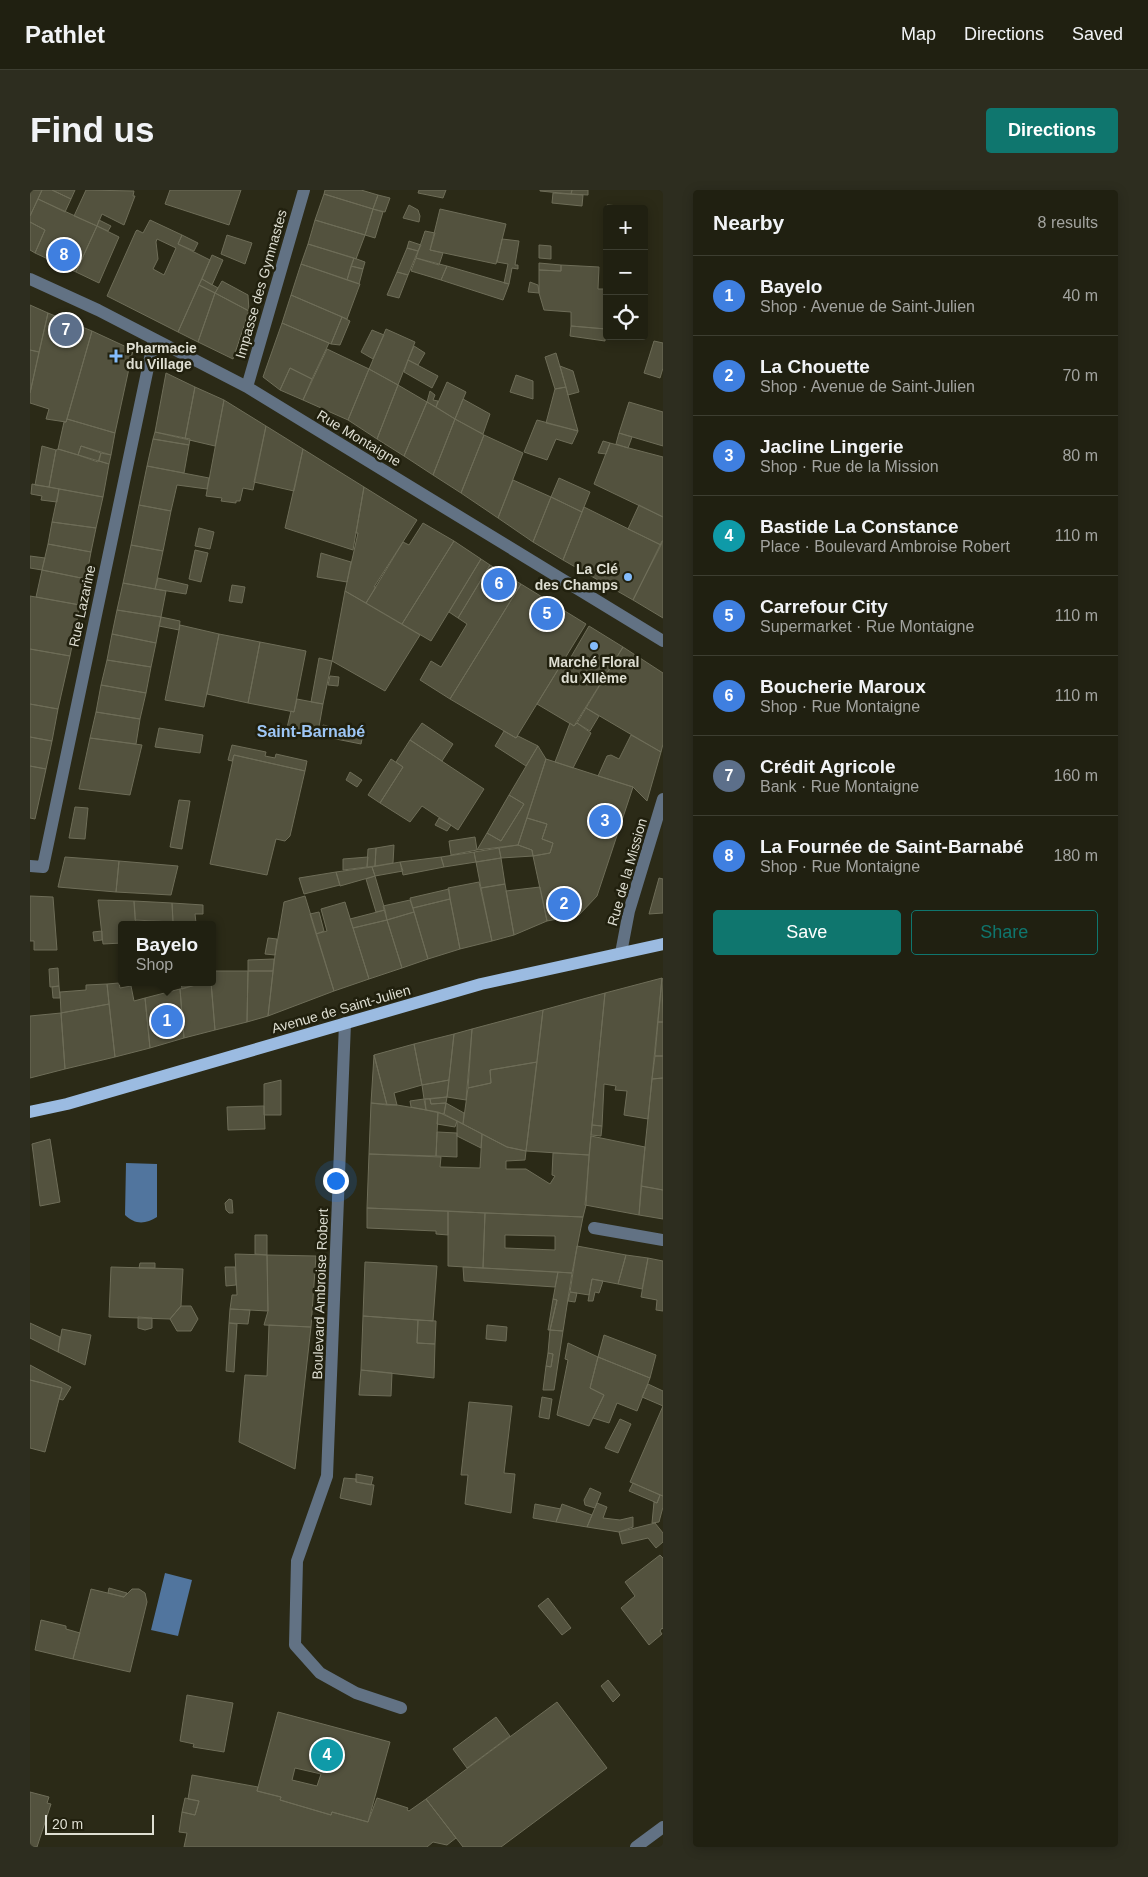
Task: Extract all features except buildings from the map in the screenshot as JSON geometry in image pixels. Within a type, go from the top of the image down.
[{"type":"main road","name":"Avenue de Saint-Julien","points":[[30,1112],[67,1104],[481,984],[663,944]]},
{"type":"street","name":"Impasse des Gymnastes","points":[[247,387],[304,190]]},
{"type":"street","name":"Rue Montaigne","points":[[30,279],[98,310],[247,387],[663,641]]},
{"type":"street","name":"Rue Lazarine","points":[[30,866],[43,867],[154,339]]},
{"type":"street","name":"Rue de la Mission","points":[[621,953],[629,911],[663,798]]},
{"type":"street","name":"Boulevard Ambroise Robert","points":[[345,1023],[327,1476],[297,1561],[295,1645],[320,1673],[356,1693],[402,1708]]},
{"type":"street","points":[[594,1228],[663,1240]]},
{"type":"street","points":[[636,1847],[663,1827]]},
{"type":"water","points":[[126,1163],[157,1164],[157,1217],[145,1222],[137,1222],[125,1215]]},
{"type":"water","points":[[165,1573],[192,1580],[178,1636],[151,1630]]},
{"type":"place","name":"La Fournée de Saint-Barnabé","points":[[64,255]]},
{"type":"place","name":"Crédit Agricole","points":[[66,330]]},
{"type":"place","name":"Pharmacie du Village","points":[[116,356]]},
{"type":"place","name":"La Clé des Champs","points":[[628,577]]},
{"type":"place","name":"Boucherie Maroux","points":[[499,584]]},
{"type":"place","name":"Carrefour City","points":[[547,614]]},
{"type":"place","name":"Marché Floral du XIIème","points":[[594,646]]},
{"type":"place","name":"Jacline Lingerie","points":[[605,821]]},
{"type":"place","name":"La Chouette","points":[[564,904]]},
{"type":"place","name":"Bayelo","points":[[167,1021]]},
{"type":"place","name":"Bastide La Constance","points":[[327,1755]]},
{"type":"district","name":"Saint-Barnabé","points":[[311,731]]}]
